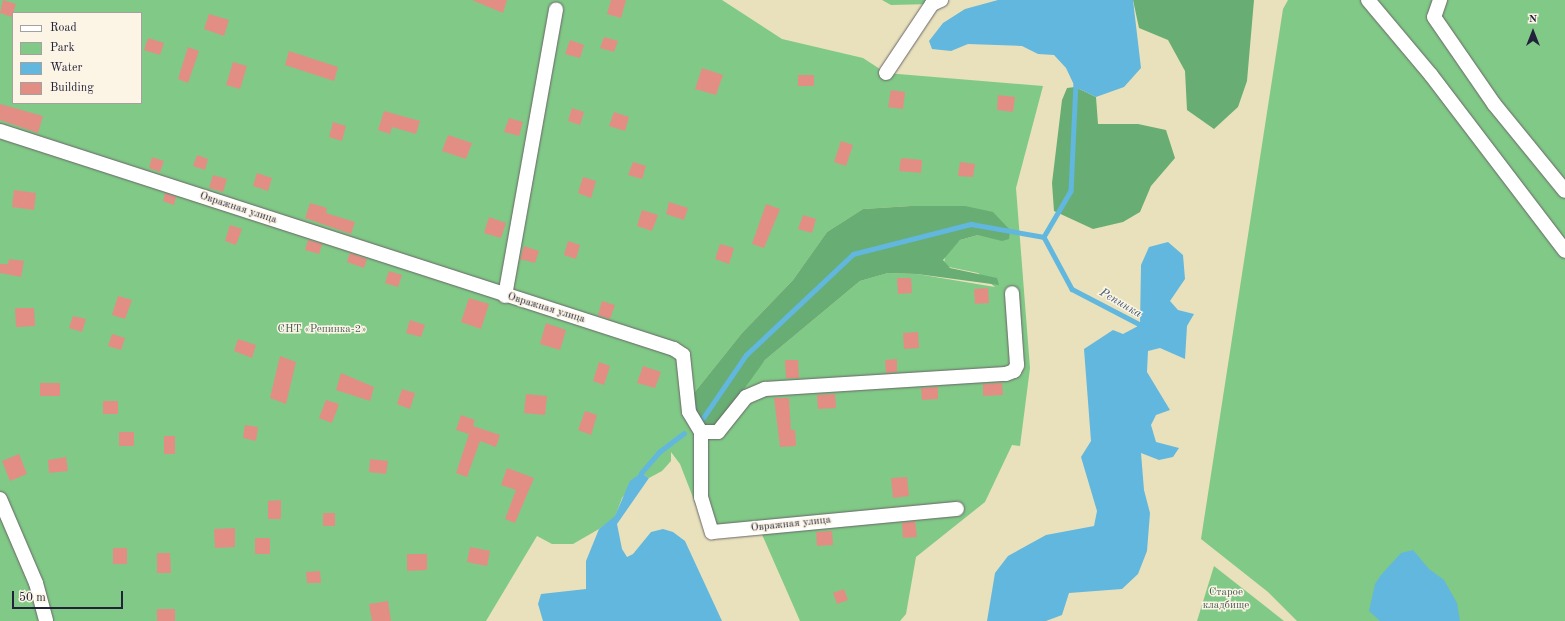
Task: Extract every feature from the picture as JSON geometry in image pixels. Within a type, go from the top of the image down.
[{"type":"street","points":[[886,73],[932,4],[941,0]]},
{"type":"street","points":[[1368,0],[1431,75],[1565,251]]},
{"type":"street","points":[[1440,0],[1434,17],[1494,104],[1565,191]]},
{"type":"street","points":[[505,296],[556,10]]},
{"type":"street","name":"Овражная улица","points":[[0,131],[505,296],[659,344],[683,355],[689,412],[701,432],[701,497],[710,529],[714,533],[957,509]]},
{"type":"street","points":[[701,432],[718,432],[746,396],[765,389],[1006,374],[1014,371],[1017,365],[1012,293]]},
{"type":"street","points":[[0,499],[36,583],[46,621]]},
{"type":"green space","name":"СНТ «Репинка-2»","points":[[0,0],[722,0],[782,39],[863,58],[886,73],[1043,86],[1016,188],[1030,368],[1020,446],[1012,445],[985,502],[916,557],[906,614],[900,621],[800,621],[760,530],[708,536],[680,464],[671,452],[671,461],[662,471],[649,478],[641,473],[622,498],[615,517],[599,529],[573,544],[552,544],[537,536],[486,621],[0,621]],"holes":[[[911,206],[978,235],[960,240],[945,254],[944,266],[978,273],[995,287],[917,274],[888,273],[860,281],[765,360],[743,387],[694,393],[742,333],[793,280],[827,232],[863,209]]]},
{"type":"green space","points":[[882,0],[941,0],[932,4],[891,5]]},
{"type":"green space","points":[[1133,0],[1254,0],[1247,81],[1238,107],[1214,129],[1187,110],[1185,71],[1168,40],[1139,28]]},
{"type":"green space","points":[[1288,0],[1565,0],[1565,621],[1297,621],[1268,592],[1201,539],[1283,9]]},
{"type":"green space","points":[[1075,87],[1096,97],[1098,124],[1138,124],[1166,130],[1175,158],[1151,186],[1140,212],[1123,222],[1093,229],[1054,211],[1052,183],[1062,100],[1067,88]]},
{"type":"green space","points":[[911,206],[965,206],[993,212],[1010,230],[1009,239],[1002,241],[978,235],[960,240],[943,260],[950,268],[997,278],[999,285],[917,274],[888,273],[860,281],[765,360],[718,425],[709,428],[699,422],[693,412],[694,393],[742,333],[793,280],[827,232],[863,209]]},
{"type":"green space","name":"Старое кладбище","points":[[1214,566],[1284,621],[1197,621]]},
{"type":"water","points":[[998,0],[1133,0],[1141,68],[1124,87],[1096,97],[1075,87],[1066,68],[1054,55],[1038,54],[1022,46],[968,44],[951,51],[932,49],[929,41],[943,23],[965,9]]},
{"type":"water","points":[[1168,242],[1183,255],[1185,279],[1170,301],[1178,310],[1194,314],[1187,326],[1185,359],[1160,348],[1148,351],[1147,372],[1170,410],[1156,415],[1151,425],[1156,442],[1179,448],[1173,457],[1159,460],[1141,453],[1144,490],[1150,513],[1147,551],[1138,574],[1122,589],[1069,593],[1062,615],[1046,621],[987,621],[995,573],[1008,556],[1046,535],[1094,526],[1097,511],[1081,457],[1091,441],[1084,349],[1113,330],[1123,334],[1140,325],[1141,265],[1149,247]]},
{"type":"water","points":[[641,473],[649,478],[617,524],[622,549],[627,557],[633,554],[651,532],[663,529],[673,532],[685,541],[722,621],[543,621],[538,604],[541,594],[586,589],[586,561],[599,529],[615,516],[630,481]]},
{"type":"water","points":[[1413,550],[1429,569],[1444,580],[1457,603],[1460,621],[1380,621],[1369,611],[1375,584],[1381,575],[1401,553]]},
{"type":"building","points":[[3,0],[16,4],[14,12],[12,12],[12,17],[0,13]]},
{"type":"building","points":[[472,0],[507,0],[503,13]]},
{"type":"building","points":[[611,0],[626,0],[621,18],[607,14]]},
{"type":"building","points":[[209,14],[229,20],[224,36],[204,29]]},
{"type":"building","points":[[604,37],[618,41],[614,52],[600,48]]},
{"type":"building","points":[[148,38],[164,43],[160,55],[144,50]]},
{"type":"building","points":[[570,40],[584,45],[580,58],[565,54]]},
{"type":"building","points":[[188,47],[199,51],[188,83],[178,79]]},
{"type":"building","points":[[289,51],[338,67],[334,81],[285,65]]},
{"type":"building","points":[[233,62],[247,66],[240,89],[226,85]]},
{"type":"building","points":[[702,68],[723,75],[716,95],[695,89]]},
{"type":"building","points":[[798,75],[814,75],[814,86],[798,86]]},
{"type":"building","points":[[891,90],[905,92],[903,109],[888,107]]},
{"type":"building","points":[[998,95],[1015,97],[1013,112],[997,110]]},
{"type":"building","points":[[0,104],[43,116],[38,133],[0,120]]},
{"type":"building","points":[[572,108],[584,112],[580,125],[568,121]]},
{"type":"building","points":[[384,111],[420,121],[416,134],[392,127],[390,134],[378,130]]},
{"type":"building","points":[[614,112],[629,117],[625,131],[609,126]]},
{"type":"building","points":[[509,118],[523,122],[519,136],[504,132]]},
{"type":"building","points":[[333,122],[346,126],[342,141],[329,137]]},
{"type":"building","points":[[448,135],[472,143],[466,159],[442,151]]},
{"type":"building","points":[[841,141],[853,145],[846,166],[834,162]]},
{"type":"building","points":[[197,155],[208,159],[205,170],[193,166]]},
{"type":"building","points":[[152,157],[164,161],[160,172],[149,168]]},
{"type":"building","points":[[901,158],[922,160],[921,173],[899,171]]},
{"type":"building","points":[[633,162],[646,166],[642,179],[628,175]]},
{"type":"building","points":[[960,162],[975,164],[973,177],[958,176]]},
{"type":"building","points":[[257,173],[272,178],[268,191],[253,186]]},
{"type":"building","points":[[213,175],[227,179],[223,192],[209,188]]},
{"type":"building","points":[[583,177],[596,181],[591,198],[578,193]]},
{"type":"building","points":[[14,190],[36,193],[34,210],[12,207]]},
{"type":"building","points":[[165,193],[176,197],[174,205],[163,201]]},
{"type":"building","points":[[669,202],[688,208],[684,220],[666,214]]},
{"type":"building","points":[[310,203],[327,208],[326,213],[355,222],[351,234],[305,218]]},
{"type":"building","points":[[766,204],[780,209],[764,248],[752,244]]},
{"type":"building","points":[[642,210],[658,215],[652,231],[637,226]]},
{"type":"building","points":[[803,215],[816,219],[812,233],[798,229]]},
{"type":"building","points":[[489,217],[506,223],[501,238],[484,233]]},
{"type":"building","points":[[230,225],[242,229],[236,245],[225,241]]},
{"type":"building","points":[[308,240],[322,244],[319,254],[305,250]]},
{"type":"building","points":[[568,241],[580,245],[576,259],[564,255]]},
{"type":"building","points":[[720,244],[734,248],[729,264],[715,259]]},
{"type":"building","points":[[524,246],[539,251],[535,263],[520,259]]},
{"type":"building","points":[[350,253],[367,259],[364,268],[347,262]]},
{"type":"building","points":[[9,259],[24,261],[21,277],[0,273],[0,264],[8,264]]},
{"type":"building","points":[[389,271],[402,275],[398,287],[385,283]]},
{"type":"building","points":[[897,278],[911,278],[912,293],[898,294]]},
{"type":"building","points":[[988,288],[989,303],[975,304],[974,289]]},
{"type":"building","points":[[118,296],[132,300],[125,319],[112,315]]},
{"type":"building","points":[[469,298],[489,304],[481,329],[461,322]]},
{"type":"building","points":[[602,301],[615,305],[610,319],[598,315]]},
{"type":"building","points":[[15,308],[34,308],[35,326],[16,327]]},
{"type":"building","points":[[73,316],[86,319],[82,332],[69,328]]},
{"type":"building","points":[[410,320],[425,325],[421,337],[406,333]]},
{"type":"building","points":[[546,323],[566,330],[560,350],[540,344]]},
{"type":"building","points":[[918,332],[919,348],[904,349],[903,333]]},
{"type":"building","points":[[112,334],[125,338],[121,350],[108,346]]},
{"type":"building","points":[[238,339],[256,345],[252,358],[234,351]]},
{"type":"building","points":[[280,356],[296,362],[286,404],[270,398]]},
{"type":"building","points":[[897,359],[897,372],[886,373],[885,360]]},
{"type":"building","points":[[785,360],[798,360],[799,378],[786,378]]},
{"type":"building","points":[[599,362],[610,366],[604,385],[593,381]]},
{"type":"building","points":[[643,366],[661,372],[655,388],[637,383]]},
{"type":"building","points":[[341,373],[374,387],[370,401],[336,390]]},
{"type":"building","points":[[40,383],[60,383],[60,396],[40,396]]},
{"type":"building","points":[[1002,383],[1003,395],[983,396],[983,384]]},
{"type":"building","points":[[938,387],[938,399],[922,400],[921,388]]},
{"type":"building","points":[[402,389],[415,393],[410,409],[397,404]]},
{"type":"building","points":[[526,394],[547,396],[545,415],[524,413]]},
{"type":"building","points":[[835,394],[836,408],[818,409],[817,395]]},
{"type":"building","points":[[774,398],[789,398],[791,430],[795,430],[796,446],[780,447]]},
{"type":"building","points":[[326,400],[339,404],[332,423],[319,418]]},
{"type":"building","points":[[103,401],[118,401],[118,414],[103,414]]},
{"type":"building","points":[[585,411],[597,415],[591,435],[578,430]]},
{"type":"building","points":[[461,415],[475,420],[473,426],[500,435],[496,447],[480,441],[467,477],[456,473],[469,434],[456,430]]},
{"type":"building","points":[[245,425],[258,427],[256,441],[243,438]]},
{"type":"building","points":[[119,432],[134,432],[134,446],[119,446]]},
{"type":"building","points":[[164,436],[175,436],[175,454],[164,454]]},
{"type":"building","points":[[19,454],[27,474],[10,481],[2,461]]},
{"type":"building","points":[[66,457],[68,471],[49,473],[48,460]]},
{"type":"building","points":[[370,459],[388,461],[386,474],[369,472]]},
{"type":"building","points":[[507,468],[534,478],[515,523],[505,519],[516,490],[501,485]]},
{"type":"building","points":[[907,477],[909,496],[893,498],[891,478]]},
{"type":"building","points":[[281,500],[281,519],[268,519],[268,501]]},
{"type":"building","points":[[323,513],[335,513],[335,526],[323,526]]},
{"type":"building","points":[[915,521],[917,537],[903,538],[902,523]]},
{"type":"building","points":[[235,528],[235,547],[215,548],[214,529]]},
{"type":"building","points":[[832,531],[833,545],[817,546],[816,532]]},
{"type":"building","points":[[255,538],[270,538],[270,554],[255,554]]},
{"type":"building","points":[[470,547],[490,551],[487,566],[467,562]]},
{"type":"building","points":[[113,548],[127,548],[127,564],[113,564]]},
{"type":"building","points":[[157,553],[170,553],[171,573],[157,573]]},
{"type":"building","points":[[407,554],[427,554],[427,570],[407,571]]},
{"type":"building","points":[[320,571],[321,583],[307,583],[306,572]]},
{"type":"building","points":[[844,589],[848,600],[837,604],[833,593]]},
{"type":"building","points":[[388,601],[391,621],[372,621],[369,604]]},
{"type":"building","points":[[157,609],[175,609],[175,621],[157,621]]},
{"type":"waterway","name":"Репинка","points":[[1076,82],[1071,191],[1044,237],[1072,289],[1141,325],[1138,330]]},
{"type":"waterway","points":[[703,418],[746,355],[853,254],[971,224],[1044,237]]},
{"type":"waterway","points":[[641,473],[659,452],[684,433]]}]
